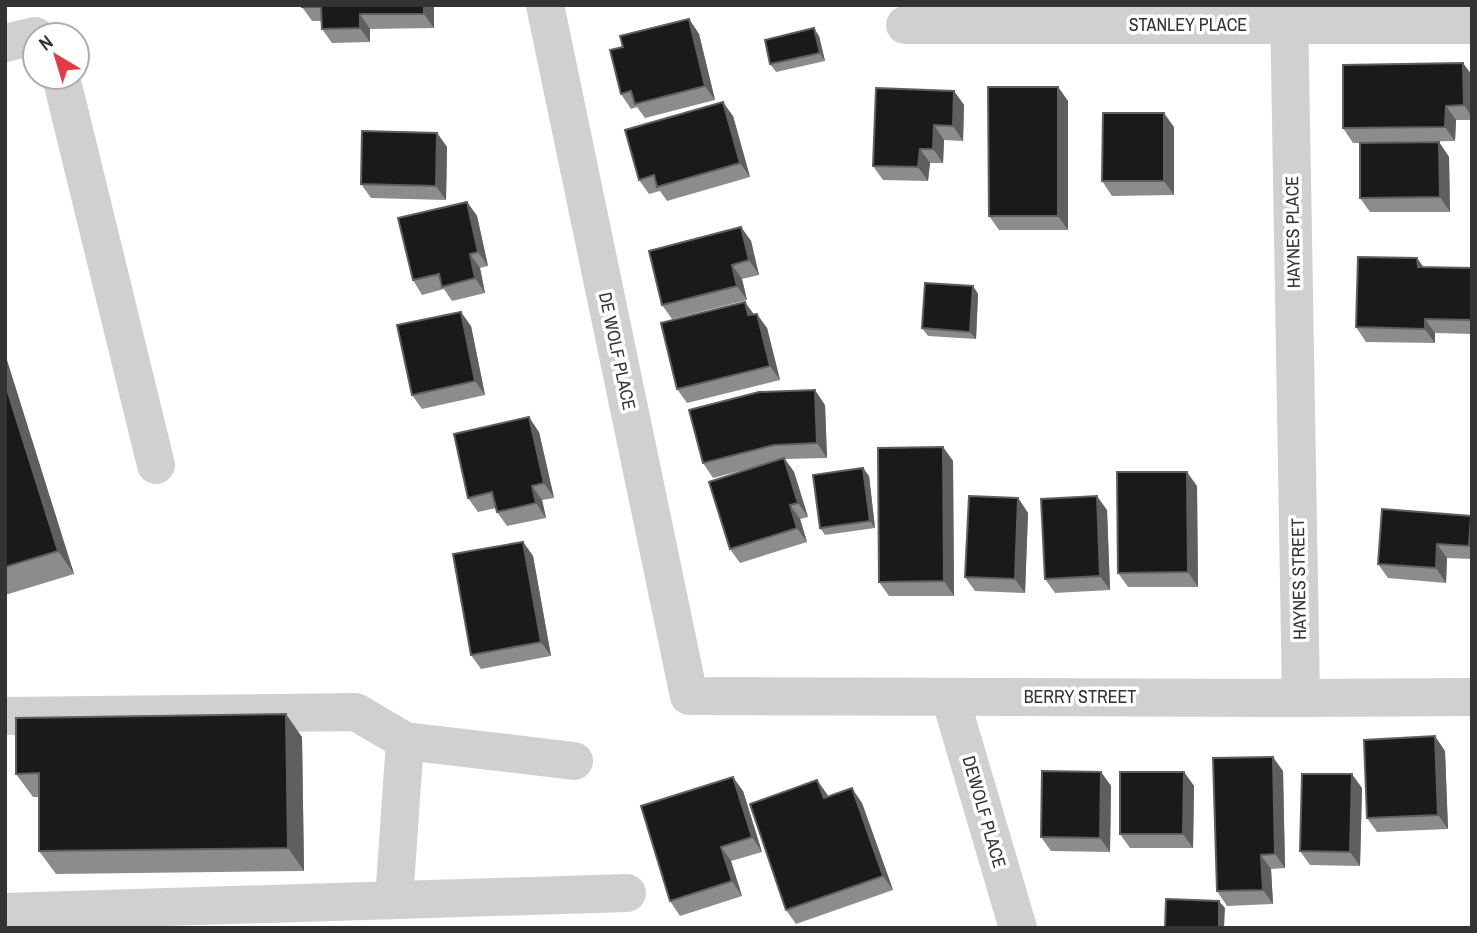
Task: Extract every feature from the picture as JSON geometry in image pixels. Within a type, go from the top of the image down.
[{"type":"street","name":"DE WOLF PLACE","points":[[545,5],[689,696]]},
{"type":"street","name":"STANLEY PLACE","points":[[905,24],[1289,15],[1472,25]]},
{"type":"street","name":"HAYNES PLACE","points":[[1289,15],[1297,459]]},
{"type":"street","points":[[64,91],[156,465]]},
{"type":"street","name":"HAYNES STREET","points":[[1297,459],[1301,698]]},
{"type":"street","name":"BERRY STREET","points":[[689,696],[1472,697]]},
{"type":"street","name":"DEWOLF PLACE","points":[[950,697],[1018,928]]},
{"type":"street","points":[[5,716],[356,712],[405,741],[574,761]]},
{"type":"street","points":[[394,900],[405,741]]},
{"type":"street","points":[[5,912],[627,893]]},
{"type":"building","points":[[302,5],[424,5],[424,14],[360,14],[360,28],[322,29],[321,7]]},
{"type":"building","points":[[689,19],[705,86],[635,104],[631,91],[621,94],[610,50],[623,47],[620,36]]},
{"type":"building","points":[[814,28],[820,53],[770,64],[765,40]]},
{"type":"building","points":[[1463,63],[1464,105],[1446,106],[1445,127],[1343,128],[1343,65]]},
{"type":"building","points":[[988,87],[1058,87],[1058,216],[989,216]]},
{"type":"building","points":[[876,88],[954,91],[953,126],[934,125],[933,149],[920,149],[918,167],[873,166]]},
{"type":"building","points":[[723,102],[740,163],[657,187],[654,175],[639,180],[625,130]]},
{"type":"building","points":[[1103,113],[1164,113],[1164,181],[1102,181]]},
{"type":"building","points":[[362,131],[437,133],[436,186],[361,184]]},
{"type":"building","points":[[1439,142],[1440,197],[1360,198],[1360,143]]},
{"type":"building","points":[[467,202],[478,252],[470,254],[475,278],[442,287],[439,274],[413,280],[398,218]]},
{"type":"building","points":[[741,227],[749,260],[732,265],[737,286],[662,305],[649,251]]},
{"type":"building","points":[[1358,257],[1417,258],[1418,267],[1472,268],[1472,320],[1425,319],[1425,329],[1356,327]]},
{"type":"building","points":[[925,283],[973,286],[970,332],[922,328]]},
{"type":"building","points":[[745,302],[748,315],[757,314],[770,366],[677,389],[661,323]]},
{"type":"building","points":[[461,312],[475,381],[412,395],[397,325]]},
{"type":"building","points":[[5,383],[58,551],[5,567]]},
{"type":"building","points":[[815,390],[817,443],[774,445],[703,463],[689,410],[759,392]]},
{"type":"building","points":[[529,417],[544,483],[532,486],[536,503],[497,512],[492,492],[468,498],[454,434]]},
{"type":"building","points":[[943,447],[944,581],[879,582],[878,448]]},
{"type":"building","points":[[784,458],[798,503],[790,505],[797,528],[730,549],[709,482]]},
{"type":"building","points":[[863,468],[870,521],[820,528],[813,475]]},
{"type":"building","points":[[1117,472],[1187,472],[1188,572],[1118,573]]},
{"type":"building","points":[[969,496],[1018,498],[1015,579],[965,577]]},
{"type":"building","points":[[1097,496],[1100,576],[1045,579],[1041,499]]},
{"type":"building","points":[[1382,509],[1471,516],[1469,546],[1437,544],[1436,568],[1378,564]]},
{"type":"building","points":[[523,542],[541,642],[471,655],[453,554]]},
{"type":"building","points":[[286,714],[288,848],[39,851],[39,773],[16,774],[16,718]]},
{"type":"building","points":[[1435,736],[1438,815],[1367,818],[1364,740]]},
{"type":"building","points":[[1273,757],[1275,854],[1261,855],[1263,890],[1217,891],[1213,758]]},
{"type":"building","points":[[1042,771],[1101,772],[1100,838],[1041,837]]},
{"type":"building","points":[[1120,772],[1184,772],[1183,834],[1120,834]]},
{"type":"building","points":[[1302,774],[1352,774],[1350,852],[1300,851]]},
{"type":"building","points":[[733,777],[752,837],[721,847],[732,881],[670,901],[641,806]]},
{"type":"building","points":[[817,780],[824,798],[852,788],[883,876],[786,910],[750,804]]},
{"type":"building","points":[[1166,899],[1219,901],[1219,928],[1165,928]]}]
